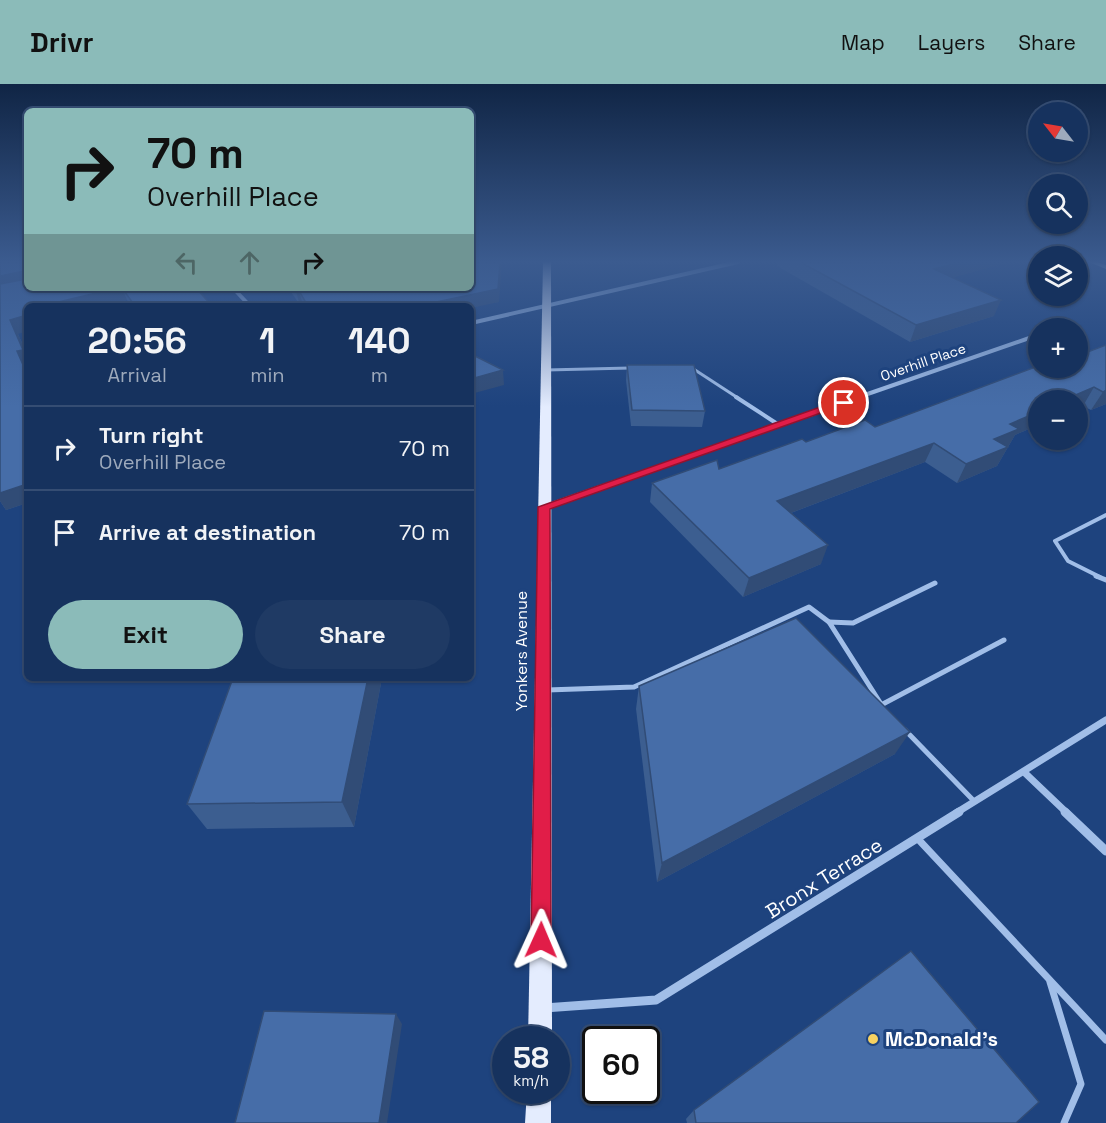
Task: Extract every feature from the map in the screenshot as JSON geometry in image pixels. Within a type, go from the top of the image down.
[{"type":"main road","name":"Yonkers Avenue","points":[[540,1026],[547,310]]},
{"type":"main road","points":[[538,1123],[539,1104]]},
{"type":"street","points":[[474,322],[527,310]]},
{"type":"street","name":"Overhill Place","points":[[544,507],[1028,338]]},
{"type":"street","name":"Bronx Terrace","points":[[540,1009],[657,1000],[918,839],[974,801],[1025,773],[1106,720]]},
{"type":"street","points":[[1025,773],[1106,851]]},
{"type":"lane","points":[[691,367],[779,425]]},
{"type":"lane","points":[[546,370],[635,368]]},
{"type":"lane","points":[[1106,515],[1055,541],[1058,554],[1077,568],[1106,580]]},
{"type":"lane","points":[[829,622],[853,623],[935,583]]},
{"type":"lane","points":[[544,690],[634,687],[809,607],[829,622],[888,713]]},
{"type":"lane","points":[[881,705],[1004,640]]},
{"type":"lane","points":[[903,728],[974,801]]},
{"type":"lane","points":[[918,839],[1106,1040]]},
{"type":"lane","points":[[1049,979],[1081,1084],[1064,1123]]},
{"type":"building","points":[[0,310],[24,310],[24,316],[10,320],[23,350],[17,351],[24,367],[24,485],[0,493]]},
{"type":"building","points":[[889,310],[965,310],[916,325]]},
{"type":"building","points":[[1106,345],[1106,390],[1103,392],[1094,387],[1087,390],[1028,390],[1028,416],[1010,424],[1019,429],[994,439],[1008,447],[966,464],[934,443],[777,501],[828,545],[749,578],[652,483],[717,460],[719,469],[802,439],[806,442],[865,420],[875,427],[1028,370],[1028,378],[1088,378],[1088,352]]},
{"type":"building","points":[[474,356],[503,370],[474,378]]},
{"type":"building","points":[[627,365],[694,365],[705,411],[632,410]]},
{"type":"building","points":[[796,618],[910,732],[662,863],[639,686]]},
{"type":"building","points":[[232,681],[367,681],[342,802],[187,804]]},
{"type":"building","name":"McDonald's","points":[[911,951],[1039,1102],[1016,1123],[696,1123],[694,1110]]},
{"type":"building","points":[[264,1011],[396,1014],[379,1123],[235,1123]]},
{"type":"place","name":"McDonald's","points":[[873,1039]]},
{"type":"route","points":[[541,940],[544,507],[844,403]]}]
